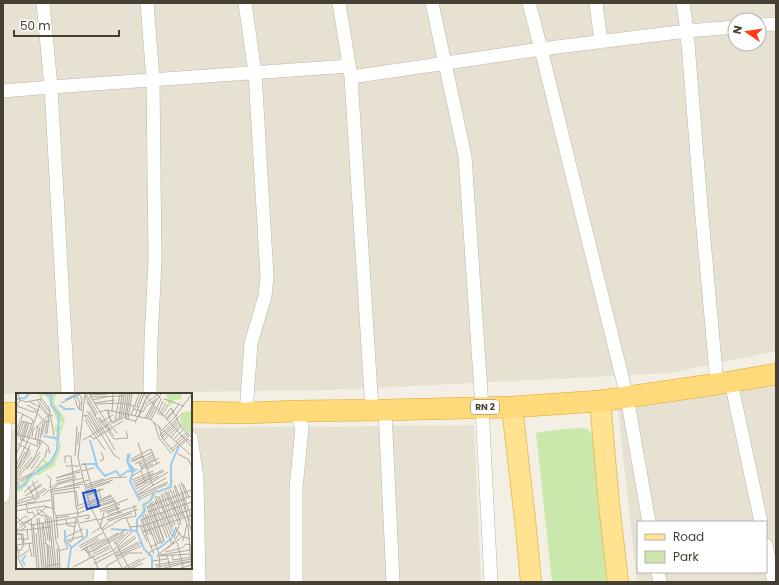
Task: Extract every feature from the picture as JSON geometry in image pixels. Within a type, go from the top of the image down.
[{"type":"highway","name":"RN 2","points":[[192,412],[246,413],[296,410],[512,407],[626,397],[776,374]]},
{"type":"main road","points":[[600,400],[609,504],[618,582]]},
{"type":"main road","points":[[512,407],[526,519],[531,582]]},
{"type":"street","points":[[43,3],[51,87],[68,393]]},
{"type":"street","points":[[147,3],[153,80],[155,261],[150,393]]},
{"type":"street","points":[[245,3],[255,73],[267,277],[265,296],[251,344],[246,413]]},
{"type":"street","points":[[339,3],[350,71],[393,582]]},
{"type":"street","points":[[432,3],[465,156],[482,407],[491,582]]},
{"type":"street","points":[[529,3],[626,397],[649,521]]},
{"type":"street","points":[[596,3],[601,42]]},
{"type":"street","points":[[684,3],[701,206],[724,383],[761,521]]},
{"type":"street","points":[[3,91],[255,73],[350,71],[445,64],[541,49],[687,31],[727,28]]},
{"type":"street","points":[[296,410],[302,428],[296,488],[296,582]]},
{"type":"street","points":[[3,496],[8,413]]},
{"type":"street","points":[[192,445],[197,478],[199,582]]},
{"type":"street","points":[[767,550],[774,582]]},
{"type":"street","points":[[100,582],[101,569]]},
{"type":"shaded area","points":[[3,3],[776,3],[776,351],[670,373],[333,390],[3,394]]},
{"type":"shaded area","points":[[776,382],[776,582],[637,582],[618,409]]},
{"type":"shaded area","points":[[474,425],[481,582],[3,582],[3,430],[16,430],[16,569],[192,569],[192,428]]},
{"type":"green space","points":[[578,428],[588,429],[592,435],[610,582],[552,582],[536,433]]}]
